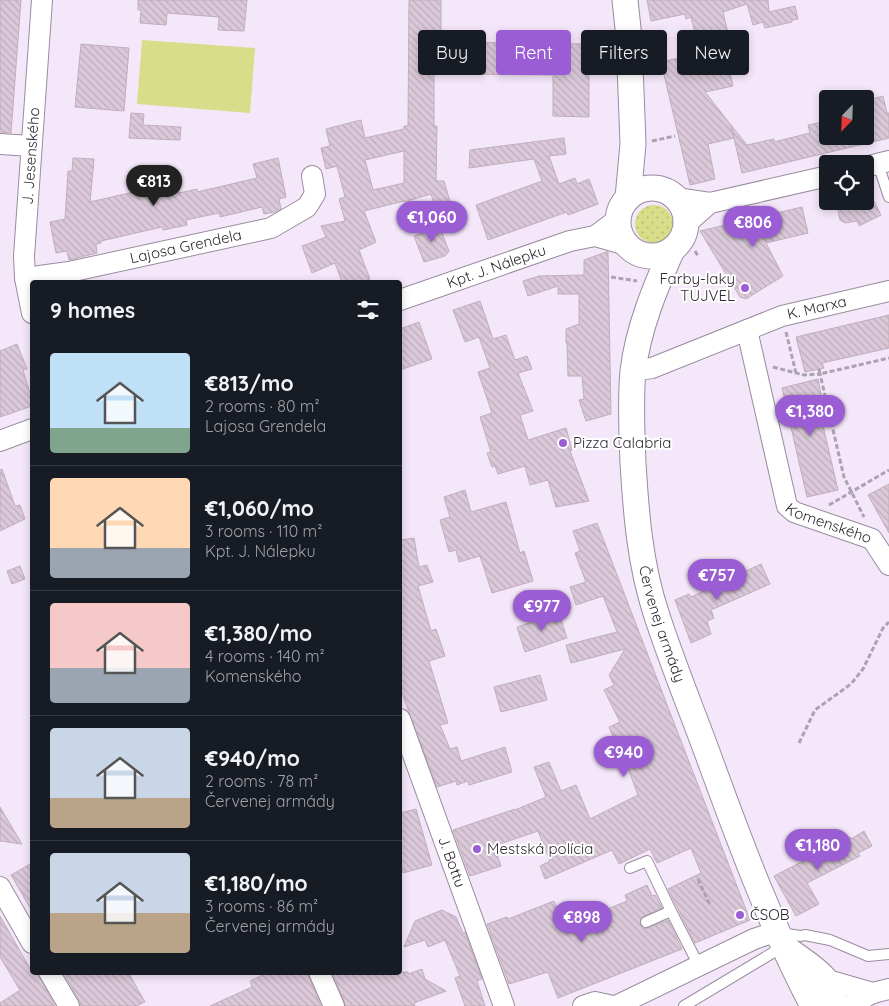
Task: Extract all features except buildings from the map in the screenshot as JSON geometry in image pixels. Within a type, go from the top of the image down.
[{"type":"street","name":"J. Jesenského","points":[[30,303],[25,278],[24,256],[42,0]]},
{"type":"street","points":[[625,0],[641,143],[654,188]]},
{"type":"street","points":[[641,143],[619,230],[632,249],[648,283]]},
{"type":"street","points":[[0,144],[31,146]]},
{"type":"street","name":"Lajosa Grendela","points":[[25,278],[69,272],[270,228],[307,207],[315,194],[312,176]]},
{"type":"street","points":[[676,198],[710,203],[819,178]]},
{"type":"street","points":[[623,209],[640,190],[654,188],[666,191],[676,198],[684,210],[686,224],[681,240],[683,250],[656,256],[632,249]]},
{"type":"street","points":[[686,224],[710,203]]},
{"type":"street","name":"Kpt. J. Nálepku","points":[[595,236],[623,209]]},
{"type":"street","name":"Kpt. J. Nálepku","points":[[402,299],[570,241],[595,236],[632,249]]},
{"type":"street","name":"Červenej armády","points":[[683,250],[648,283],[633,371],[631,424],[635,511],[643,561],[655,611],[718,783],[780,940],[813,1006]]},
{"type":"street","name":"K. Marxa","points":[[633,371],[652,368],[782,316],[889,291]]},
{"type":"street","name":"Komenského","points":[[747,330],[787,506],[794,512],[872,539],[886,553]]},
{"type":"street","points":[[0,441],[30,431]]},
{"type":"street","name":"J. Bottu","points":[[402,725],[504,1006]]},
{"type":"street","points":[[0,887],[30,940]]},
{"type":"street","points":[[616,1006],[759,937],[780,940],[828,980],[833,992],[833,1006]]},
{"type":"street","points":[[52,975],[69,1006]]},
{"type":"street","points":[[320,975],[334,1006]]},
{"type":"street","points":[[828,980],[881,991]]},
{"type":"street","points":[[848,1006],[881,991]]},
{"type":"street","points":[[583,1006],[595,1002],[612,1006]]},
{"type":"lane","points":[[877,164],[889,197]]},
{"type":"lane","points":[[630,868],[647,861],[699,966]]},
{"type":"lane","points":[[646,922],[671,911]]},
{"type":"lane","points":[[684,1006],[780,940],[805,935],[830,940],[868,956],[889,954]]},
{"type":"path","points":[[641,143],[675,136]]},
{"type":"path","points":[[683,250],[698,256]]},
{"type":"path","points":[[610,277],[648,283]]},
{"type":"path","points":[[784,328],[796,373]]},
{"type":"path","points":[[766,366],[804,375],[889,358]]},
{"type":"path","points":[[819,372],[841,473],[852,491],[867,524]]},
{"type":"path","points":[[822,510],[889,470]]},
{"type":"path","points":[[877,476],[880,483]]},
{"type":"path","points":[[799,742],[815,710],[851,684],[863,669],[883,628],[889,622]]},
{"type":"path","points":[[698,879],[710,905]]},
{"type":"green space","points":[[142,40],[255,48],[250,113],[137,104]]},
{"type":"green space","points":[[654,205],[668,210],[673,224],[668,238],[654,243],[640,238],[635,224],[640,210]]},
{"type":"place","name":"Farby-laky TUJVEL","points":[[745,288]]},
{"type":"place","name":"Pizza Calabria","points":[[563,443]]},
{"type":"place","name":"Mestská polícia","points":[[477,849]]},
{"type":"place","name":"ČSOB","points":[[740,915]]}]
